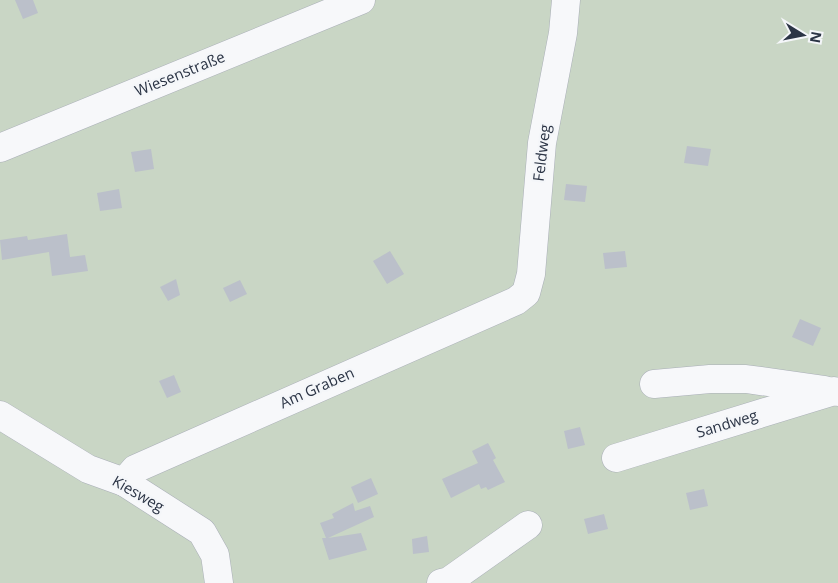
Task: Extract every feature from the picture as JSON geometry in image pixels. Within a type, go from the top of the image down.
[{"type":"lane","name":"Wiesenstraße","points":[[0,148],[361,0]]},
{"type":"lane","name":"Feldweg","points":[[516,301],[526,293],[531,274],[542,143],[563,33],[566,0]]},
{"type":"lane","name":"Am Graben","points":[[124,482],[135,469],[516,301]]},
{"type":"lane","points":[[654,384],[710,379],[746,379],[836,391]]},
{"type":"lane","name":"Sandweg","points":[[616,458],[836,391]]},
{"type":"lane","name":"Kiesweg","points":[[0,415],[88,469],[124,482],[202,532],[215,555],[219,583]]},
{"type":"lane","points":[[442,583],[449,581],[528,525]]},
{"type":"green space","points":[[0,0],[838,0],[838,583],[0,583]]},
{"type":"building","points":[[15,0],[33,0],[38,13],[23,19]]},
{"type":"building","points":[[687,146],[711,149],[708,166],[684,163]]},
{"type":"building","points":[[151,149],[154,169],[135,172],[131,152]]},
{"type":"building","points":[[566,184],[587,186],[585,202],[564,200]]},
{"type":"building","points":[[119,189],[122,208],[100,211],[97,193]]},
{"type":"building","points":[[67,234],[70,257],[85,255],[88,271],[52,276],[49,252],[2,260],[0,240],[27,236],[28,240]]},
{"type":"building","points":[[390,251],[404,274],[387,284],[373,261]]},
{"type":"building","points":[[625,251],[627,267],[605,269],[603,253]]},
{"type":"building","points":[[176,279],[180,295],[168,301],[160,287]]},
{"type":"building","points":[[240,280],[247,294],[230,302],[223,288]]},
{"type":"building","points":[[800,319],[821,328],[813,346],[792,337]]},
{"type":"building","points":[[174,375],[181,392],[167,398],[159,381]]},
{"type":"building","points":[[580,427],[585,445],[568,449],[564,431]]},
{"type":"building","points":[[488,443],[496,458],[493,460],[505,482],[488,490],[486,487],[481,489],[479,484],[451,498],[442,479],[478,463],[472,451]]},
{"type":"building","points":[[371,478],[378,494],[358,503],[351,487]]},
{"type":"building","points":[[704,489],[708,506],[690,510],[686,493]]},
{"type":"building","points":[[353,503],[355,511],[370,506],[374,517],[328,538],[361,533],[367,550],[329,560],[322,538],[326,538],[320,523],[334,518],[332,514]]},
{"type":"building","points":[[604,514],[608,529],[588,534],[584,519]]},
{"type":"building","points":[[427,536],[429,552],[413,554],[412,539]]}]
